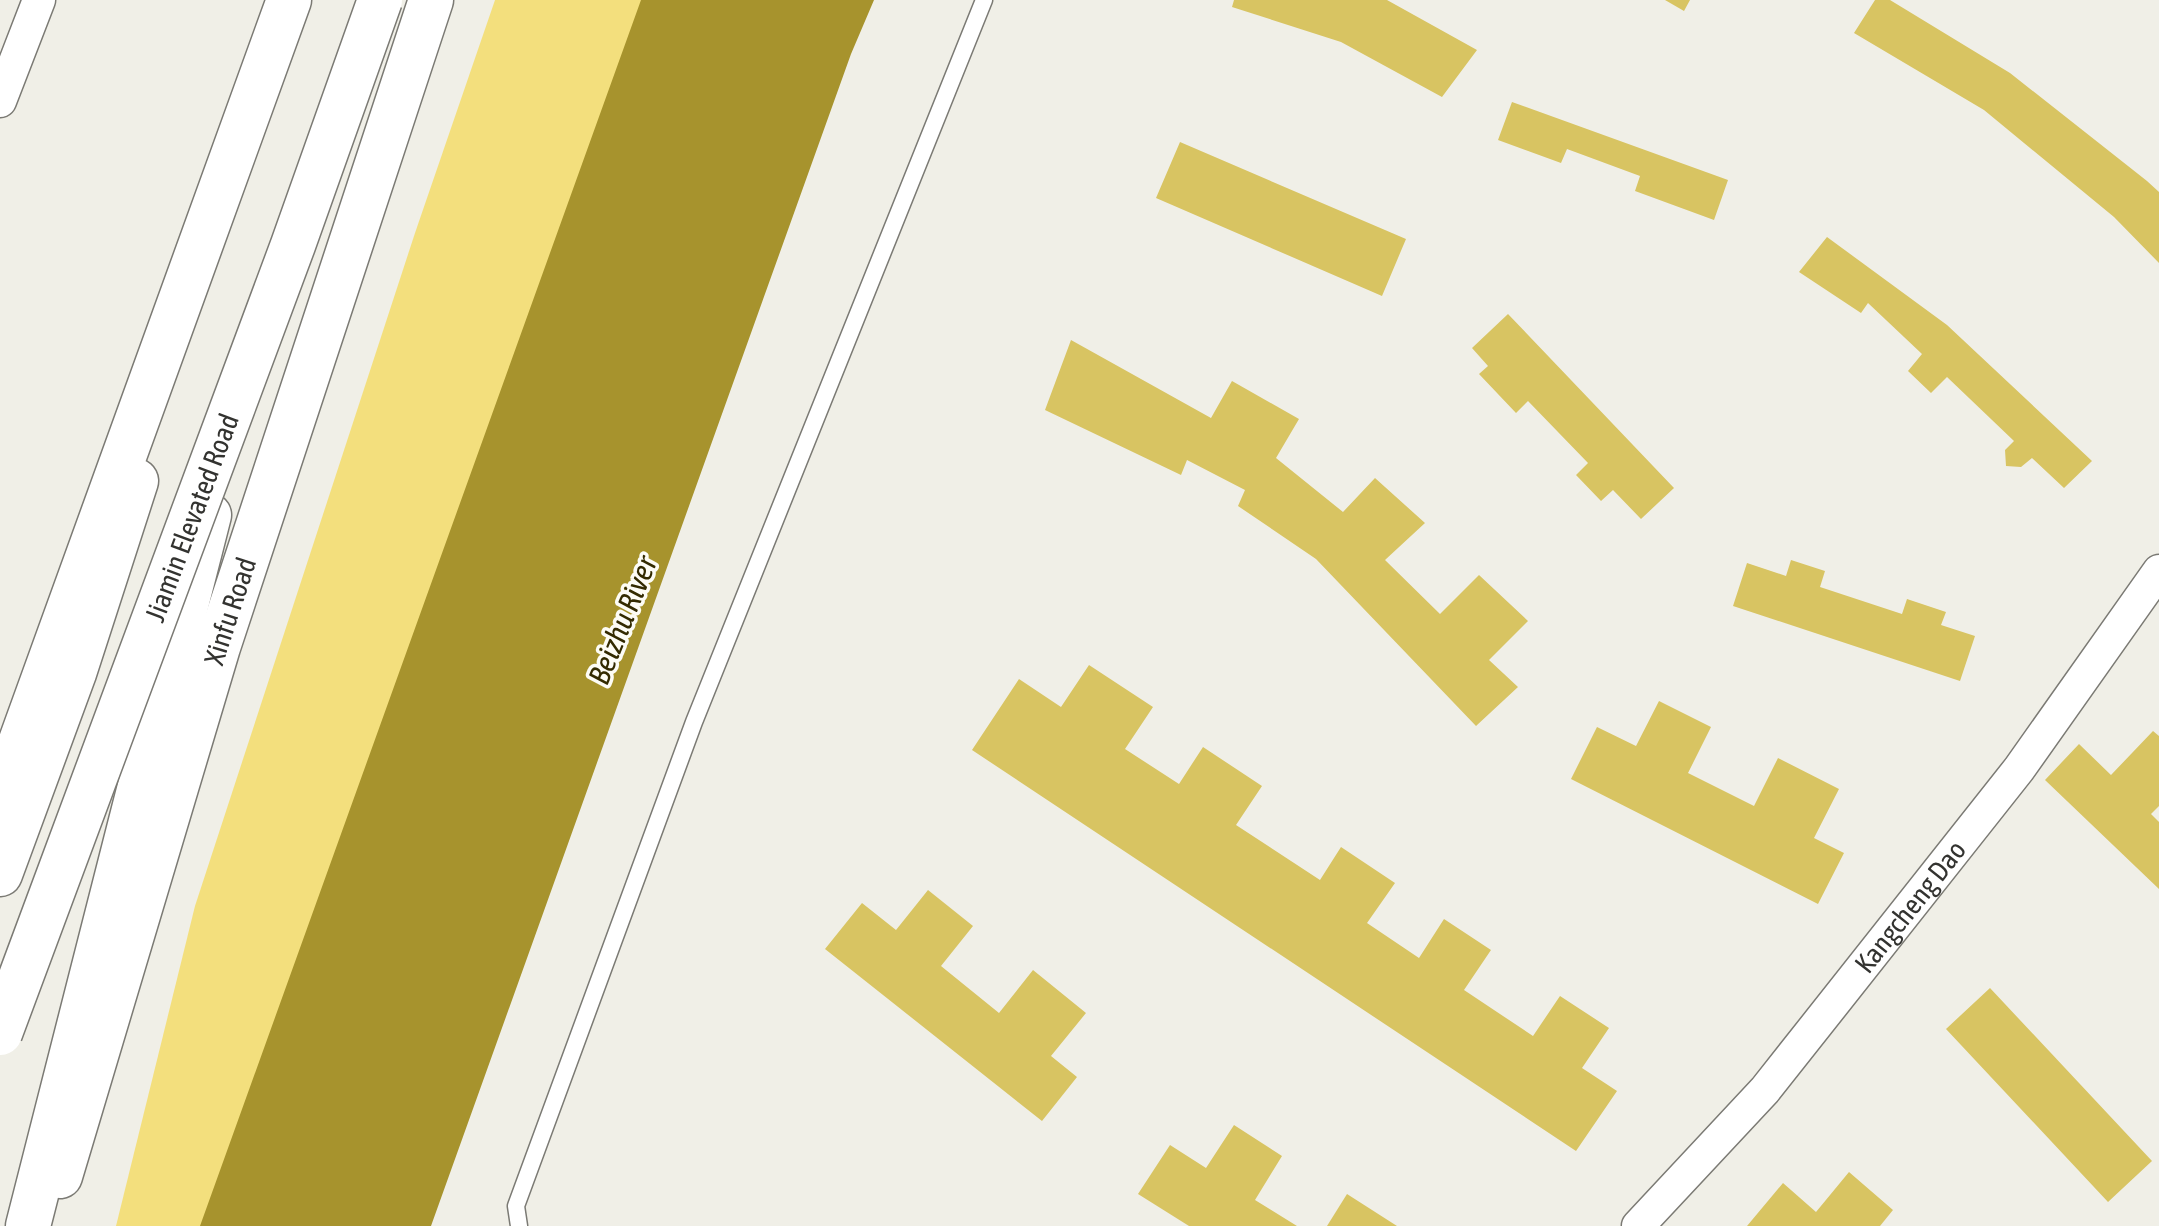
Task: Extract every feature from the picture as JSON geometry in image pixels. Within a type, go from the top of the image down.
[{"type":"main road","points":[[0,799],[291,0]]},
{"type":"main road","points":[[0,874],[79,659],[291,0]]},
{"type":"main road","points":[[331,306],[323,203],[379,0]]},
{"type":"main road","name":"Jiamin Elevated Road","points":[[0,1033],[243,379],[379,0]]},
{"type":"main road","name":"Xinfu Road","points":[[45,1226],[218,647],[431,0]]},
{"type":"main road","points":[[28,1226],[243,379]]},
{"type":"street","points":[[0,101],[39,0]]},
{"type":"street","name":"Kangcheng Dao","points":[[1638,1226],[1765,1090],[2019,769],[2159,571]]},
{"type":"lane","points":[[519,1226],[516,1206],[694,722],[984,0]]},
{"type":"shaded area","points":[[495,0],[668,0],[223,1226],[116,1226],[195,906],[415,233]]},
{"type":"water","name":"Beizhu River","points":[[641,0],[874,0],[851,54],[431,1226],[200,1226]]},
{"type":"building","points":[[1234,0],[1387,0],[1477,50],[1442,97],[1341,42],[1232,7]]},
{"type":"building","points":[[1665,0],[1690,0],[1684,11]]},
{"type":"building","points":[[1875,0],[1890,0],[2010,73],[2159,192],[2159,263],[2114,217],[1984,110],[1854,33]]},
{"type":"building","points":[[1512,102],[1728,180],[1714,220],[1635,191],[1640,176],[1567,149],[1561,163],[1498,140]]},
{"type":"building","points":[[1180,142],[1406,239],[1382,296],[1156,198]]},
{"type":"building","points":[[1827,237],[1947,325],[2092,461],[2064,488],[2032,458],[2021,467],[2006,466],[2005,450],[2014,441],[1947,377],[1931,393],[1908,371],[1922,354],[1868,303],[1861,313],[1799,272]]},
{"type":"building","points":[[1508,314],[1674,488],[1641,519],[1613,490],[1601,501],[1576,475],[1588,463],[1528,401],[1516,413],[1479,374],[1488,366],[1472,348]]},
{"type":"building","points":[[1071,340],[1211,418],[1232,381],[1299,419],[1276,458],[1343,512],[1375,478],[1425,523],[1385,560],[1440,614],[1479,575],[1528,621],[1489,660],[1518,687],[1476,726],[1316,559],[1238,506],[1245,490],[1187,460],[1181,475],[1045,410]]},
{"type":"building","points":[[1791,560],[1825,571],[1820,587],[1902,614],[1907,599],[1946,612],[1941,625],[1975,636],[1960,681],[1733,606],[1747,563],[1786,576]]},
{"type":"building","points":[[1089,665],[1153,707],[1125,749],[1179,784],[1203,747],[1262,786],[1236,825],[1320,880],[1341,847],[1395,883],[1367,923],[1419,958],[1444,919],[1491,950],[1464,990],[1533,1036],[1560,996],[1609,1028],[1582,1068],[1617,1091],[1576,1151],[972,750],[1019,679],[1061,707]]},
{"type":"building","points":[[1659,701],[1711,727],[1688,773],[1754,806],[1778,758],[1839,789],[1814,838],[1844,853],[1818,904],[1571,779],[1597,727],[1636,746]]},
{"type":"building","points":[[2153,731],[2159,736],[2159,806],[2151,814],[2159,822],[2159,889],[2045,780],[2079,744],[2111,775]]},
{"type":"building","points":[[928,890],[973,926],[941,966],[999,1013],[1033,970],[1086,1013],[1051,1056],[1077,1077],[1042,1121],[825,949],[862,903],[896,930]]},
{"type":"building","points":[[1990,988],[2152,1161],[2108,1202],[1946,1029]]},
{"type":"building","points":[[1234,1125],[1282,1156],[1255,1200],[1297,1226],[1189,1226],[1138,1194],[1170,1145],[1206,1168]]},
{"type":"building","points":[[1849,1172],[1893,1210],[1880,1226],[1747,1226],[1783,1183],[1816,1212]]},
{"type":"building","points":[[1347,1194],[1397,1226],[1327,1226]]}]
